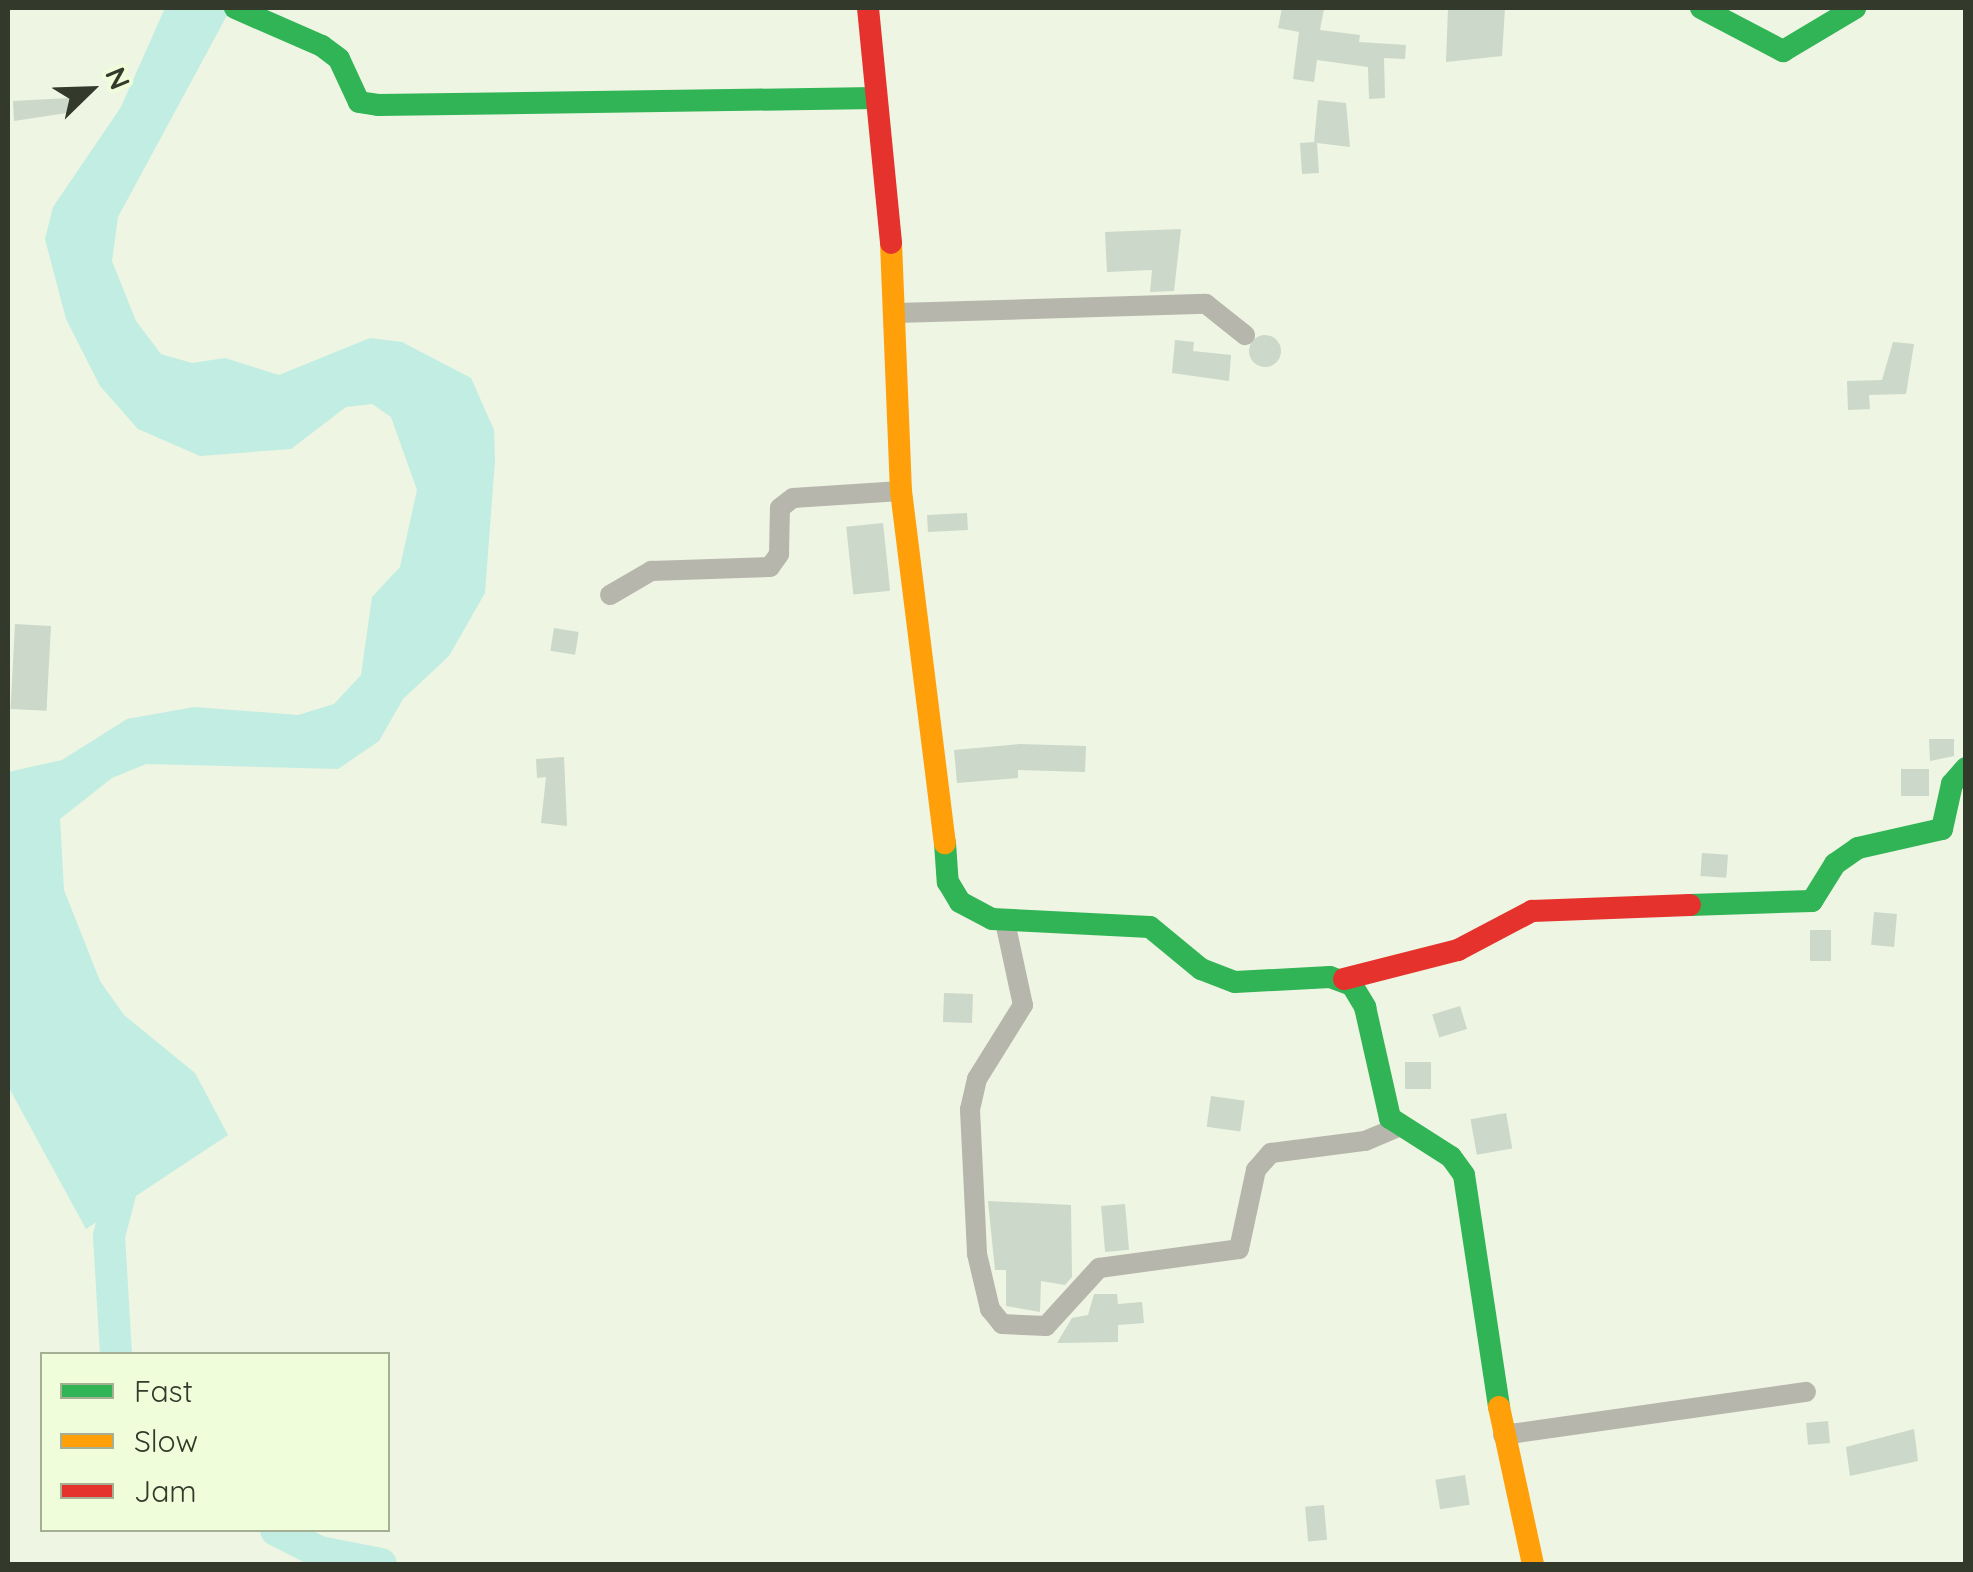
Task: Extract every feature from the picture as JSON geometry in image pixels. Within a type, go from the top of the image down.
[{"type":"street","points":[[868,8],[896,313],[901,491],[932,702],[941,863],[960,902],[1005,922],[1150,926],[1201,969],[1235,982],[1344,979],[1458,950],[1532,911],[1812,901],[1835,864],[1858,848],[1936,834],[1952,784],[1966,768]]},
{"type":"street","points":[[1701,8],[1782,51],[1855,8]]},
{"type":"street","points":[[245,12],[322,46],[338,59],[359,102],[378,105],[876,98]]},
{"type":"street","points":[[896,313],[1206,304],[1245,334]]},
{"type":"street","points":[[610,595],[650,571],[770,567],[779,554],[780,508],[793,498],[901,491]]},
{"type":"street","points":[[1005,922],[1023,1004],[973,1087],[970,1110],[977,1254],[990,1308],[1002,1324],[1046,1326],[1099,1268],[1239,1249],[1256,1170],[1271,1153],[1365,1141],[1398,1128]]},
{"type":"street","points":[[1344,979],[1365,1006],[1385,1107],[1398,1128],[1451,1157],[1464,1175],[1503,1435],[1532,1564]]},
{"type":"street","points":[[1503,1435],[1806,1392]]},
{"type":"water","points":[[165,8],[231,8],[118,217],[112,261],[136,321],[161,354],[192,363],[225,358],[279,375],[370,338],[402,342],[471,378],[494,430],[495,460],[485,593],[449,656],[403,699],[379,741],[338,769],[146,764],[112,778],[60,819],[64,890],[100,981],[124,1015],[195,1073],[228,1135],[86,1229],[8,1086],[8,772],[62,760],[127,719],[194,707],[298,715],[334,704],[361,675],[372,597],[400,567],[417,490],[391,417],[372,404],[346,407],[291,449],[200,456],[138,429],[100,386],[66,319],[45,239],[53,207],[121,107]]},
{"type":"building","points":[[1282,8],[1324,9],[1320,30],[1360,35],[1359,42],[1406,45],[1405,59],[1384,58],[1385,98],[1369,99],[1368,67],[1317,60],[1314,82],[1293,79],[1299,32],[1278,28]]},
{"type":"building","points":[[1448,8],[1505,8],[1502,56],[1446,62]]},
{"type":"building","points":[[69,98],[67,113],[14,121],[13,101]]},
{"type":"building","points":[[1318,100],[1346,103],[1350,147],[1317,143],[1319,173],[1302,174],[1300,143],[1314,142]]},
{"type":"building","points":[[1181,229],[1174,291],[1150,292],[1152,270],[1107,272],[1105,232]]},
{"type":"building","points":[[1265,335],[1276,340],[1281,351],[1276,362],[1265,367],[1254,362],[1249,351],[1254,340]]},
{"type":"building","points":[[1175,340],[1194,342],[1193,351],[1231,355],[1229,381],[1172,373]]},
{"type":"building","points":[[1893,342],[1914,344],[1906,394],[1869,395],[1870,409],[1848,410],[1847,381],[1882,380]]},
{"type":"building","points":[[967,513],[968,530],[928,532],[927,515]]},
{"type":"building","points":[[883,523],[890,591],[853,594],[846,527]]},
{"type":"building","points":[[15,624],[51,626],[47,711],[11,709]]},
{"type":"building","points":[[554,628],[579,632],[575,655],[550,651]]},
{"type":"building","points":[[1929,739],[1954,739],[1954,756],[1930,761]]},
{"type":"building","points":[[1020,744],[1086,746],[1085,772],[1018,770],[1018,778],[957,783],[954,750]]},
{"type":"building","points":[[564,757],[567,826],[541,823],[546,777],[537,778],[536,759]]},
{"type":"building","points":[[1901,769],[1929,769],[1929,796],[1901,796]]},
{"type":"building","points":[[1702,853],[1728,855],[1726,878],[1700,876]]},
{"type":"building","points":[[1874,912],[1897,914],[1894,947],[1871,945]]},
{"type":"building","points":[[1810,930],[1831,930],[1831,961],[1810,961]]},
{"type":"building","points":[[944,993],[973,994],[972,1023],[943,1022]]},
{"type":"building","points":[[1460,1006],[1467,1029],[1439,1037],[1432,1014]]},
{"type":"building","points":[[1405,1062],[1431,1062],[1431,1089],[1405,1089]]},
{"type":"building","points":[[1211,1096],[1245,1101],[1240,1131],[1207,1127]]},
{"type":"building","points":[[1506,1113],[1512,1148],[1477,1155],[1471,1119]]},
{"type":"building","points":[[988,1201],[1071,1205],[1072,1277],[1065,1285],[1041,1281],[1040,1312],[1006,1306],[1006,1270],[995,1270]]},
{"type":"building","points":[[1125,1204],[1129,1250],[1105,1252],[1101,1206]]},
{"type":"building","points":[[1094,1294],[1117,1294],[1118,1304],[1142,1302],[1144,1323],[1118,1325],[1118,1342],[1057,1343],[1072,1318],[1088,1315]]},
{"type":"building","points":[[1828,1421],[1830,1443],[1808,1445],[1806,1423]]},
{"type":"building","points":[[1914,1429],[1918,1461],[1850,1476],[1846,1447]]},
{"type":"building","points":[[1465,1475],[1470,1505],[1440,1509],[1435,1480]]},
{"type":"building","points":[[1324,1505],[1327,1540],[1308,1542],[1305,1507]]},
{"type":"waterway","points":[[116,1352],[109,1236],[127,1167]]},
{"type":"waterway","points":[[280,1532],[319,1552],[381,1564]]},
{"type":"traffic: fast","points":[[235,8],[322,46],[339,59],[359,102],[378,105],[876,98]]},
{"type":"traffic: fast","points":[[1701,8],[1783,51],[1855,8]]},
{"type":"traffic: fast","points":[[1690,905],[1812,901],[1835,864],[1858,848],[1942,829],[1952,784],[1966,768]]},
{"type":"traffic: fast","points":[[945,843],[948,882],[960,902],[992,919],[1150,927],[1201,969],[1235,982],[1330,977],[1352,985],[1365,1007],[1390,1118],[1451,1157],[1464,1175],[1499,1407]]},
{"type":"traffic: slow","points":[[891,243],[901,491],[945,843]]},
{"type":"traffic: slow","points":[[1499,1407],[1533,1564]]},
{"type":"traffic: jam","points":[[868,8],[891,243]]},
{"type":"traffic: jam","points":[[1344,979],[1458,950],[1532,911],[1690,905]]}]
